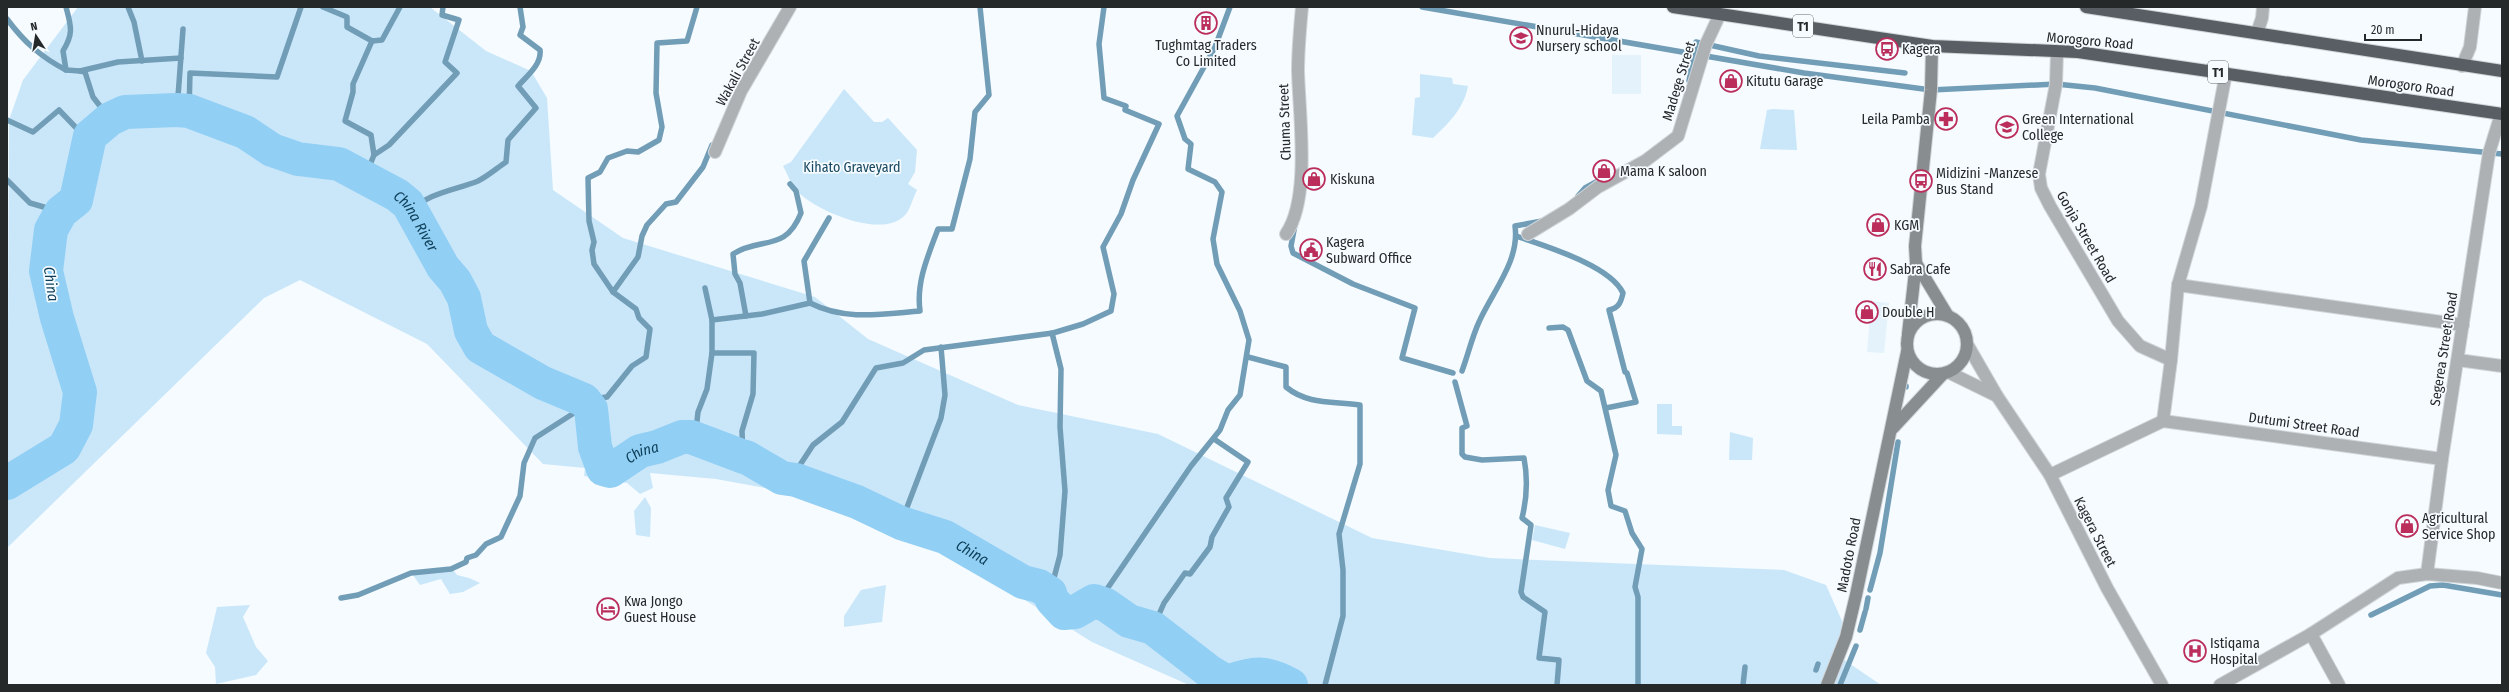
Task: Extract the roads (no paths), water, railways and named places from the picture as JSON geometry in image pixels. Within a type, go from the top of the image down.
[{"type":"highway","name":"Morogoro Road","points":[[1673,7],[1932,46],[2078,52],[2501,114]]},
{"type":"highway","name":"Morogoro Road","points":[[2086,7],[2502,71]]},
{"type":"main road","points":[[1916,263],[1948,316],[1962,327],[1967,344],[1960,364],[1945,373],[1928,373],[1920,370],[1910,359],[1907,352],[1916,263],[1915,246],[1931,90],[1932,46]]},
{"type":"main road","points":[[1908,334],[1912,326],[1925,316],[1934,314],[1948,316]]},
{"type":"main road","name":"Madoto Road","points":[[1827,685],[1846,637],[1879,481],[1892,428],[1907,352]]},
{"type":"main road","name":"Madoto Road","points":[[1892,428],[1945,373]]},
{"type":"street","name":"Wakali Street","points":[[715,152],[741,91],[790,7]]},
{"type":"street","name":"Chuma Street","points":[[1286,234],[1292,226],[1297,200],[1303,149],[1298,72],[1302,7]]},
{"type":"street","points":[[2257,33],[2262,18],[2263,7]]},
{"type":"street","points":[[2462,66],[2470,47],[2475,7]]},
{"type":"street","name":"Madege Street","points":[[1528,234],[1578,203],[1598,187],[1645,161],[1678,136],[1706,44],[1720,14]]},
{"type":"street","name":"Gonja Street Road","points":[[2057,52],[2056,84],[2039,174],[2041,188],[2050,206],[2118,321],[2140,346],[2171,360]]},
{"type":"street","points":[[2050,475],[2163,421],[2171,360],[2178,285],[2201,206],[2226,73]]},
{"type":"street","name":"Segerea Street Road","points":[[2427,574],[2442,459],[2489,153],[2501,114]]},
{"type":"street","points":[[2178,285],[2463,325]]},
{"type":"street","name":"Kagera Street","points":[[1967,344],[1997,396],[2050,475],[2107,588],[2162,685]]},
{"type":"street","points":[[2458,360],[2502,366]]},
{"type":"street","points":[[1945,373],[1997,396]]},
{"type":"street","name":"Dutumi Street Road","points":[[2163,421],[2442,459]]},
{"type":"street","points":[[2220,685],[2311,634],[2398,578],[2427,574],[2477,578],[2502,583]]},
{"type":"street","points":[[2311,634],[2339,685]]},
{"type":"waterway","points":[[66,7],[70,29],[69,39],[63,51],[66,70],[80,71],[118,62],[181,58]]},
{"type":"waterway","points":[[128,7],[134,22],[142,61]]},
{"type":"waterway","points":[[189,111],[190,73],[277,77],[301,7]]},
{"type":"waterway","points":[[323,7],[347,17],[347,27],[372,41],[353,84],[353,92],[345,121],[371,135],[374,155],[365,177]]},
{"type":"waterway","points":[[372,41],[382,40],[400,7]]},
{"type":"waterway","points":[[374,155],[389,145],[457,73],[445,62],[459,20],[442,15],[443,7]]},
{"type":"waterway","points":[[411,212],[425,200],[478,181],[506,162],[508,140],[536,108],[518,86],[533,70],[539,60],[540,55],[540,50],[520,35],[523,27],[520,7]]},
{"type":"waterway","points":[[613,292],[594,264],[592,250],[594,242],[589,221],[588,178],[600,172],[608,158],[627,151],[638,152],[659,140],[662,127],[656,93],[657,43],[687,41],[697,7]]},
{"type":"waterway","points":[[810,303],[823,309],[850,314],[878,315],[920,311],[919,300],[921,279],[927,259],[938,229],[952,229],[970,159],[975,112],[989,95],[980,7]]},
{"type":"waterway","points":[[796,480],[798,468],[813,445],[842,422],[876,368],[903,363],[924,350],[1053,333],[1083,324],[1111,311],[1114,294],[1103,247],[1121,214],[1133,180],[1159,124],[1125,110],[1126,106],[1104,98],[1099,44],[1104,7]]},
{"type":"waterway","points":[[1106,605],[1107,589],[1191,466],[1220,430],[1228,410],[1240,395],[1249,340],[1240,311],[1217,264],[1213,239],[1222,192],[1215,182],[1188,169],[1191,144],[1185,139],[1177,116],[1215,47],[1230,7]]},
{"type":"waterway","points":[[1422,7],[1804,73],[1931,90],[2056,84],[2095,88],[2361,140],[2502,154]]},
{"type":"waterway","points":[[7,19],[20,35],[34,48],[49,60],[66,70]]},
{"type":"waterway","points":[[177,110],[183,29]]},
{"type":"waterway","points":[[1689,81],[1696,42],[1759,56],[1905,73]]},
{"type":"waterway","points":[[80,71],[85,72],[93,97],[110,119]]},
{"type":"waterway","points":[[7,120],[33,132],[59,110],[85,137],[90,136]]},
{"type":"waterway","name":"China River","points":[[7,483],[64,448],[76,425],[80,392],[57,318],[46,271],[51,230],[61,212],[76,200],[90,136],[110,119],[125,112],[177,110],[189,111],[245,132],[272,150],[298,159],[339,164],[397,195],[408,204],[443,267],[455,281],[464,298],[471,331],[480,347],[543,383],[584,400],[591,409],[595,447],[603,469],[610,471],[640,451],[657,447],[682,437],[691,437],[744,457]]},
{"type":"waterway","points":[[584,400],[607,397],[632,366],[646,357],[650,329],[639,318],[636,309],[613,292],[638,257],[642,236],[647,225],[666,204],[676,202],[703,167],[712,145]]},
{"type":"waterway","points":[[7,180],[30,203],[61,212]]},
{"type":"waterway","points":[[1578,196],[1585,188],[1596,182]]},
{"type":"waterway","points":[[746,316],[740,283],[735,274],[733,254],[743,249],[780,239],[788,234],[795,226],[801,213],[796,191],[790,184]]},
{"type":"waterway","points":[[695,439],[698,412],[707,389],[712,353],[712,320],[762,314],[810,303],[804,261],[829,218]]},
{"type":"waterway","points":[[1462,371],[1479,322],[1509,264],[1513,252],[1515,226],[1542,221]]},
{"type":"waterway","points":[[1295,225],[1291,246],[1293,253],[1353,284],[1415,308],[1402,358],[1453,373]]},
{"type":"waterway","points":[[1516,236],[1559,251],[1591,265],[1616,283],[1623,293],[1619,304],[1615,308],[1609,310],[1625,372],[1627,373],[1636,402],[1606,408]]},
{"type":"waterway","points":[[705,288],[712,320]]},
{"type":"waterway","points":[[1549,328],[1563,327],[1568,330],[1587,381],[1601,391],[1616,455],[1608,490],[1611,506],[1625,511],[1632,533],[1642,549],[1635,587],[1638,597],[1638,685]]},
{"type":"waterway","points":[[1050,593],[1060,555],[1065,491],[1060,427],[1061,369],[1052,333]]},
{"type":"waterway","points":[[901,523],[941,418],[945,395],[941,347]]},
{"type":"waterway","points":[[712,353],[754,353],[753,394],[742,431],[743,457]]},
{"type":"waterway","points":[[1248,357],[1286,367],[1286,387],[1303,397],[1312,400],[1360,405],[1360,464],[1339,534],[1343,570],[1343,616],[1325,685]]},
{"type":"waterway","points":[[1455,382],[1467,426],[1462,428],[1462,454],[1465,457],[1482,460],[1524,458],[1526,488],[1522,518],[1531,525],[1521,592],[1523,597],[1545,612],[1539,658],[1559,660],[1557,685]]},
{"type":"waterway","points":[[341,598],[358,595],[411,573],[451,569],[466,562],[467,558],[476,555],[486,544],[501,537],[520,496],[524,463],[535,438],[574,413],[591,409]]},
{"type":"waterway","points":[[1153,628],[1164,603],[1185,573],[1190,574],[1210,547],[1212,537],[1229,507],[1226,498],[1248,462],[1214,439]]},
{"type":"waterway","points":[[1870,590],[1880,553],[1898,442]]},
{"type":"waterway","name":"China","points":[[746,457],[782,478],[796,480],[857,502],[901,523],[945,537],[1023,582],[1039,586],[1050,593],[1052,600],[1064,613],[1075,612],[1094,601],[1106,605],[1129,621],[1153,628],[1210,672],[1227,682],[1245,676],[1260,674],[1274,677],[1291,685]]},
{"type":"waterway","points":[[2371,615],[2430,586],[2443,585],[2502,595]]},
{"type":"waterway","points":[[1866,609],[1868,598]]},
{"type":"waterway","points":[[1860,630],[1865,612]]},
{"type":"waterway","points":[[1840,685],[1856,646]]},
{"type":"waterway","points":[[1816,670],[1818,664]]},
{"type":"waterway","points":[[1743,685],[1745,667]]},
{"type":"waterway","points":[[1270,685],[1277,677]]},
{"type":"place","name":"Tughmtag Traders Co Limited","points":[[1206,23]]},
{"type":"place","name":"Nnurul-Hidaya Nursery school","points":[[1521,38]]},
{"type":"place","name":"Kagera","points":[[1887,49]]},
{"type":"place","name":"Kitutu Garage","points":[[1731,81]]},
{"type":"place","name":"Leila Pamba","points":[[1946,119]]},
{"type":"place","name":"Green International College","points":[[2007,127]]},
{"type":"place","name":"Mama K saloon","points":[[1604,171]]},
{"type":"place","name":"Kiskuna","points":[[1314,179]]},
{"type":"place","name":"Midizini -Manzese Bus Stand","points":[[1921,181]]},
{"type":"place","name":"KGM","points":[[1878,225]]},
{"type":"place","name":"Kagera Subward Office","points":[[1311,250]]},
{"type":"place","name":"Sabra Cafe","points":[[1875,269]]},
{"type":"place","name":"Double H","points":[[1867,312]]},
{"type":"place","name":"Agricultural Service Shop","points":[[2407,526]]},
{"type":"place","name":"Kwa Jongo Guest House","points":[[608,609]]},
{"type":"place","name":"Istiqama Hospital","points":[[2195,651]]},
{"type":"park label","name":"Kihato Graveyard","points":[[852,167]]}]
